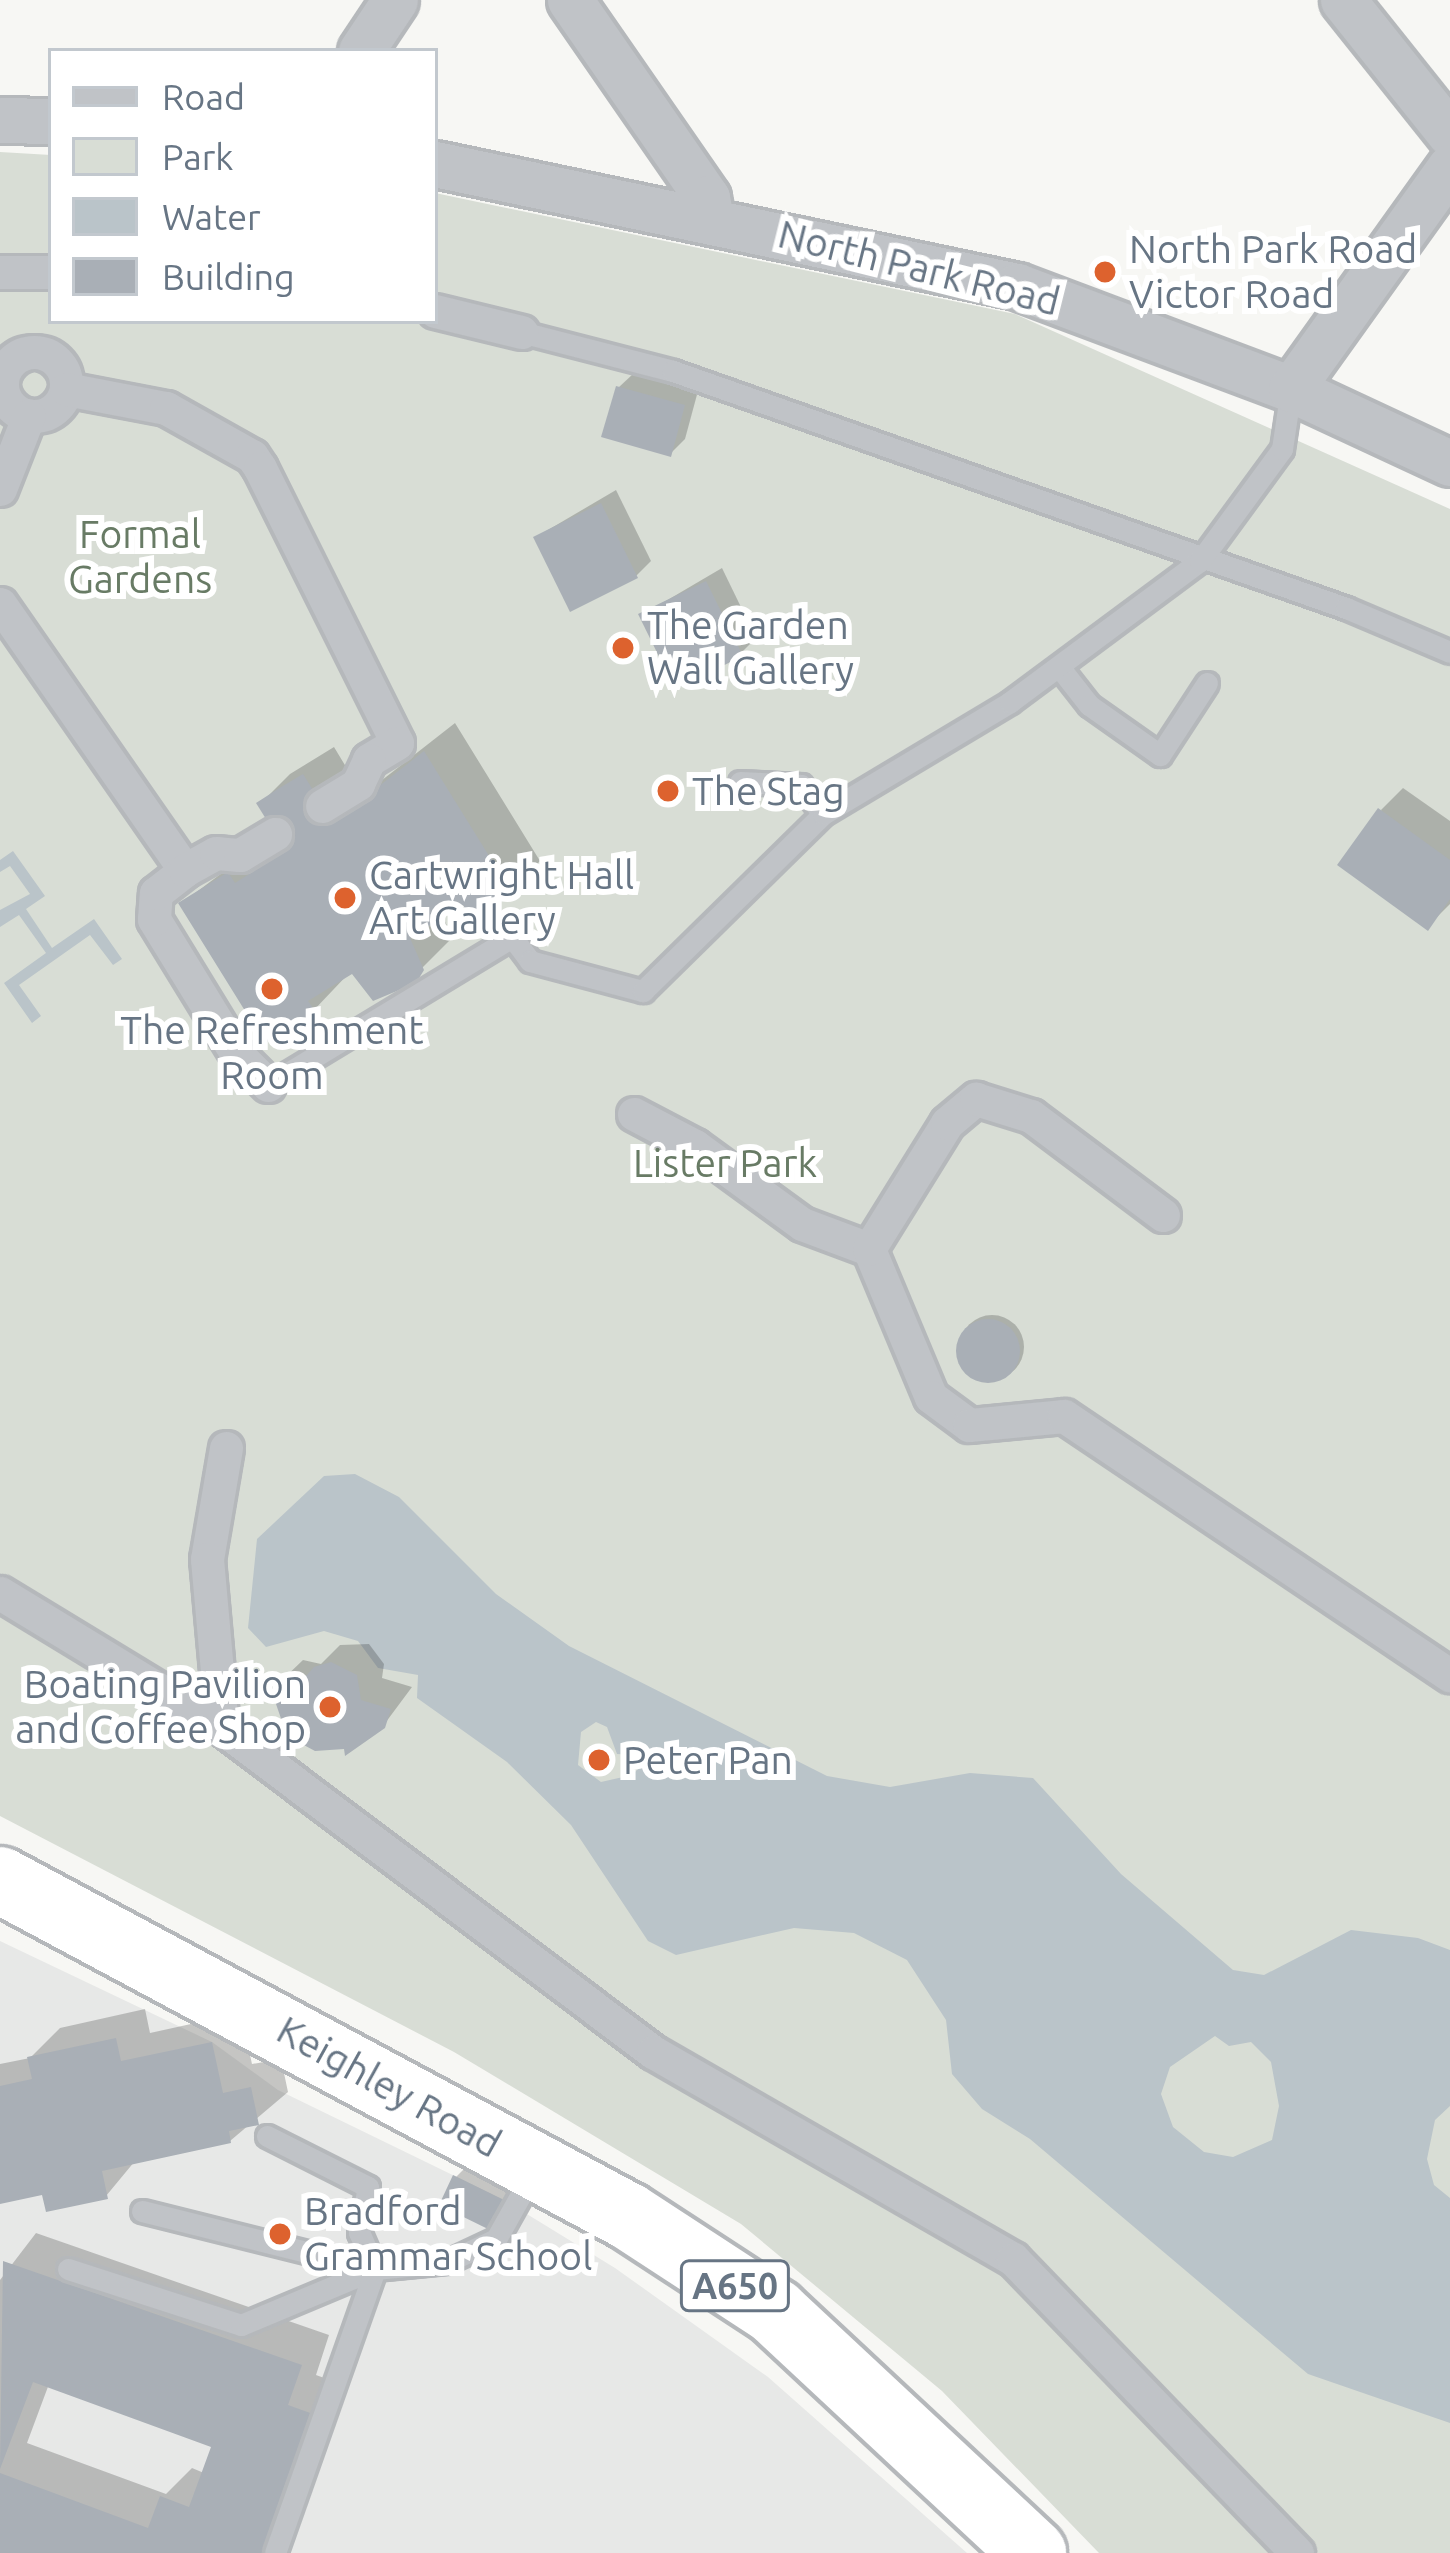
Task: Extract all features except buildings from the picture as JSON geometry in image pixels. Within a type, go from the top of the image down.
[{"type":"highway","name":"Keighley Road","points":[[0,1880],[536,2168],[775,2312],[1033,2553]]},
{"type":"street","points":[[363,48],[395,0]]},
{"type":"street","points":[[570,0],[707,198],[711,218]]},
{"type":"street","points":[[1343,0],[1450,134]]},
{"type":"street","points":[[0,120],[48,121]]},
{"type":"street","name":"North Park Road","points":[[438,165],[711,218],[1018,286],[1291,389],[1450,463]]},
{"type":"street","points":[[1291,389],[1450,167]]},
{"type":"street","points":[[0,272],[48,272]]},
{"type":"street","points":[[438,312],[521,332]]},
{"type":"street","points":[[29,415],[3,391],[8,344],[51,357],[66,388]]},
{"type":"street","points":[[29,415],[53,409],[66,388]]},
{"type":"street","points":[[66,388],[166,408],[252,456],[260,468],[397,743],[369,760],[358,784],[322,806]]},
{"type":"street","points":[[0,489],[29,415]]},
{"type":"street","points":[[0,604],[185,870]]},
{"type":"street","points":[[268,1085],[236,1053],[154,919],[156,893],[185,870],[216,854],[240,855],[275,834]]},
{"type":"street","points":[[869,1249],[934,1142],[976,1099],[1031,1116],[1162,1215]]},
{"type":"street","points":[[634,1114],[695,1145],[802,1224],[869,1249],[931,1397],[969,1426],[1064,1416],[1450,1675]]},
{"type":"street","points":[[222,1728],[207,1559],[226,1448]]},
{"type":"street","points":[[0,1593],[222,1728],[653,2052],[1013,2259],[1298,2553]]},
{"type":"lane","points":[[521,332],[673,371],[1200,561],[1346,608],[1450,652]]},
{"type":"lane","points":[[268,1085],[512,937],[530,961],[643,991],[823,814],[1060,668],[1200,561],[1282,449],[1291,389]]},
{"type":"lane","points":[[1060,668],[1089,705],[1160,754],[1207,683]]},
{"type":"lane","points":[[740,782],[801,785],[823,814]]},
{"type":"lane","points":[[267,2136],[368,2187],[359,2232],[375,2269],[275,2553]]},
{"type":"lane","points":[[68,2269],[241,2325],[375,2269],[447,2262],[496,2239],[536,2168]]},
{"type":"lane","points":[[142,2211],[375,2269]]},
{"type":"shaded area","name":"Bradford Grammar School","points":[[0,1941],[212,2042],[278,2090],[504,2200],[615,2268],[768,2377],[967,2553],[0,2553]]},
{"type":"green space","name":"Lister Park","points":[[0,152],[48,155],[48,324],[438,324],[438,194],[1015,314],[1450,509],[1450,2553],[1099,2553],[942,2391],[741,2224],[454,2052],[0,1816]]},
{"type":"water","points":[[13,851],[45,896],[26,909],[52,948],[94,919],[122,959],[113,965],[90,935],[19,985],[41,1016],[32,1023],[4,983],[46,953],[19,915],[0,927],[0,910],[30,894],[10,866],[0,872],[0,860]]},
{"type":"water","points":[[355,1474],[399,1497],[496,1594],[569,1646],[827,1776],[890,1787],[970,1773],[1033,1778],[1121,1874],[1233,1970],[1264,1975],[1351,1930],[1418,1938],[1450,1950],[1450,2106],[1435,2120],[1427,2159],[1434,2185],[1450,2198],[1450,2423],[1308,2374],[1030,2139],[982,2109],[952,2074],[946,2020],[907,1960],[854,1933],[794,1928],[676,1955],[648,1941],[571,1825],[507,1762],[417,1698],[418,1675],[378,1668],[358,1641],[324,1631],[266,1647],[248,1628],[257,1539],[324,1476]],"holes":[[[596,1722],[607,1727],[617,1754],[633,1755],[640,1767],[632,1775],[601,1782],[578,1765],[581,1732]],[[1215,2036],[1229,2046],[1251,2042],[1271,2062],[1279,2106],[1272,2140],[1233,2157],[1204,2152],[1173,2127],[1161,2094],[1170,2067]]]},
{"type":"place","name":"North Park Road Victor Road","points":[[1105,272]]},
{"type":"place","name":"The Garden Wall Gallery","points":[[623,648]]},
{"type":"place","name":"The Stag","points":[[668,791]]},
{"type":"place","name":"Cartwright Hall Art Gallery","points":[[345,898]]},
{"type":"place","name":"The Refreshment Room","points":[[272,989]]},
{"type":"place","name":"Boating Pavilion and Coffee Shop","points":[[330,1707]]},
{"type":"place","name":"Peter Pan","points":[[599,1760]]},
{"type":"place","name":"Bradford Grammar School","points":[[280,2234]]},
{"type":"park label","name":"Formal Gardens","points":[[140,558]]}]
